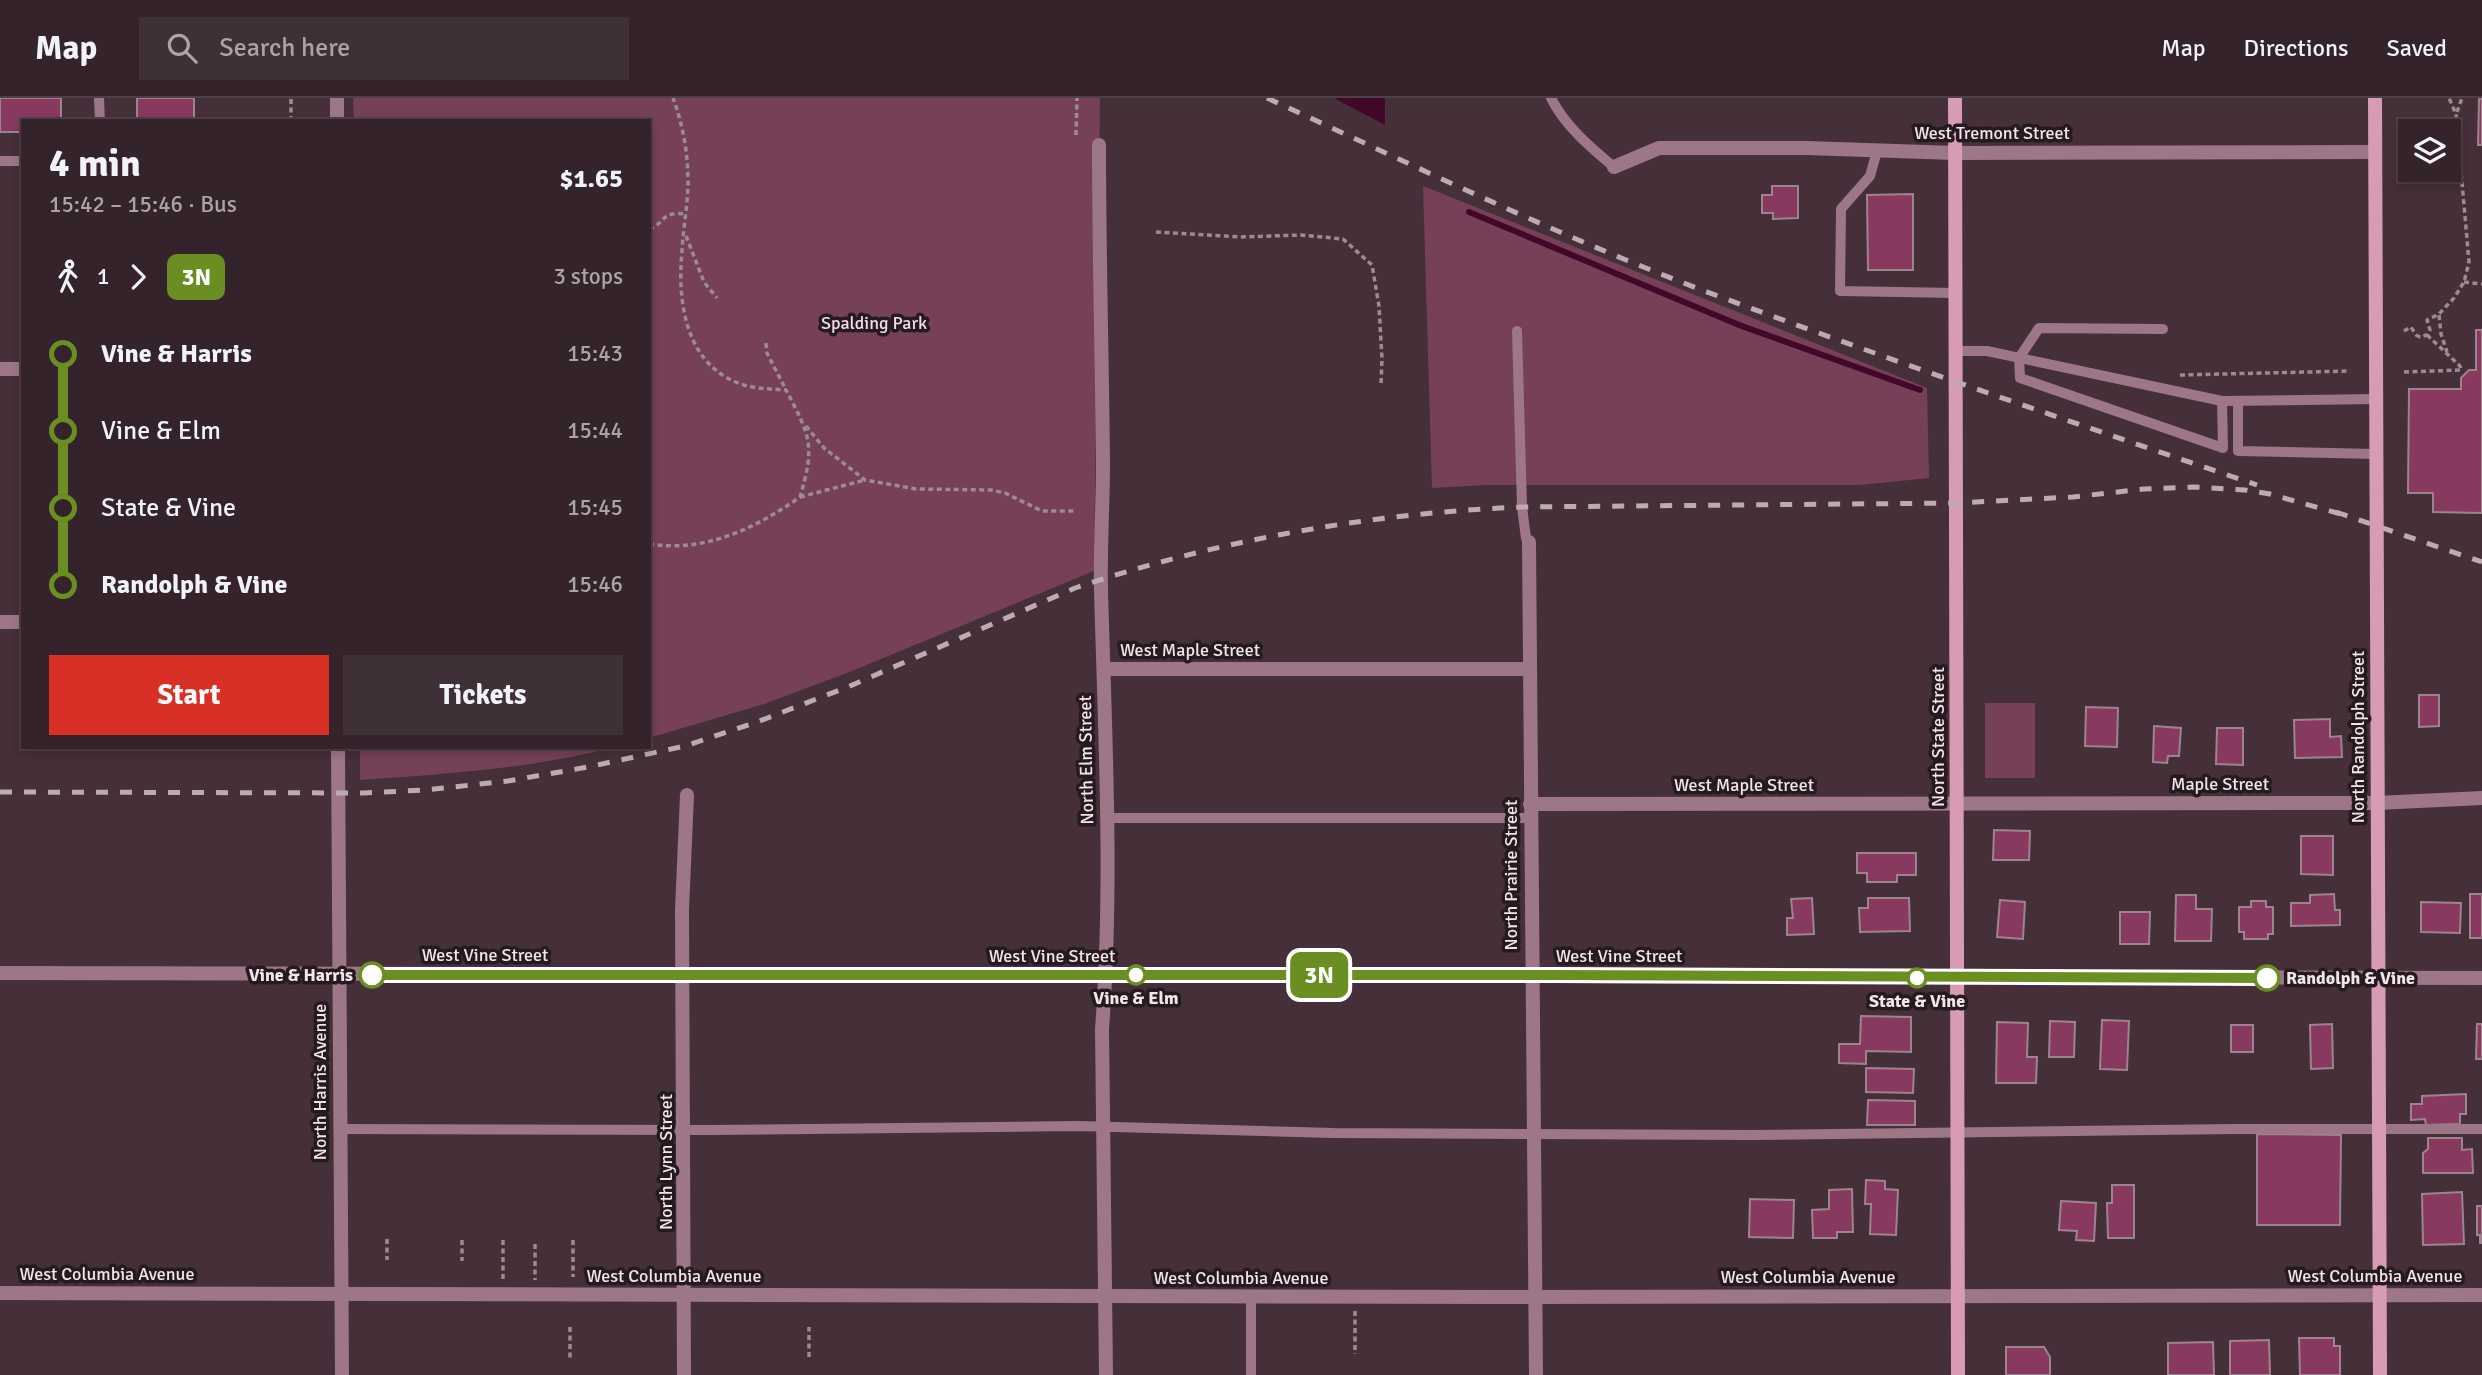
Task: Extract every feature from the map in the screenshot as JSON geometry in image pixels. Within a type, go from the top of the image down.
[{"type":"main road","name":"North State Street","points":[[1955,98],[1958,1375]]},
{"type":"main road","name":"North Randolph Street","points":[[2375,98],[2380,1375]]},
{"type":"street","points":[[337,98],[337,119]]},
{"type":"street","name":"North Elm Street","points":[[1099,145],[1101,580],[1107,818],[1102,1029],[1106,1375]]},
{"type":"street","name":"West Tremont Street","points":[[1614,167],[1659,148],[1807,148],[1955,153],[2375,152]]},
{"type":"street","points":[[0,369],[21,369]]},
{"type":"street","name":"North Prairie Street","points":[[1529,542],[1536,1375]]},
{"type":"street","points":[[0,622],[21,622]]},
{"type":"street","name":"West Maple Street","points":[[1104,669],[1529,669]]},
{"type":"street","name":"North Harris Avenue","points":[[338,749],[342,1375]]},
{"type":"street","name":"North Lynn Street","points":[[684,1375],[682,910],[687,795]]},
{"type":"street","name":"Maple Street","points":[[1958,804],[2377,803],[2482,798]]},
{"type":"street","name":"West Maple Street","points":[[1530,811],[1958,804]]},
{"type":"street","name":"West Vine Street","points":[[0,973],[2482,978]]},
{"type":"street","name":"West Columbia Avenue","points":[[0,1293],[1106,1297],[2482,1295]]},
{"type":"lane","points":[[99,98],[100,119]]},
{"type":"lane","points":[[1551,98],[1559,113],[1588,145],[1614,167]]},
{"type":"lane","points":[[1877,151],[1870,176],[1841,209],[1840,291],[1956,293]]},
{"type":"lane","points":[[0,161],[21,161]]},
{"type":"lane","points":[[2163,329],[2039,328],[2019,358],[2020,377],[2223,448],[2222,401]]},
{"type":"lane","points":[[1517,331],[1522,507],[1529,542]]},
{"type":"lane","points":[[1956,351],[1987,351],[2222,401],[2376,399]]},
{"type":"lane","points":[[2238,401],[2238,451],[2376,454]]},
{"type":"lane","points":[[1107,818],[1530,811]]},
{"type":"lane","points":[[340,1129],[1104,1127],[1334,1133],[1751,1135],[2482,1129]]},
{"type":"lane","points":[[1251,1297],[1251,1375]]},
{"type":"path","points":[[290,119],[291,98]]},
{"type":"path","points":[[673,98],[687,155],[685,234],[682,250],[682,307],[685,320],[696,348],[715,369],[729,379],[744,385],[786,390]]},
{"type":"path","points":[[1076,135],[1077,98]]},
{"type":"path","points":[[2404,331],[2411,327],[2420,337],[2427,335],[2430,330],[2427,320],[2448,307],[2464,282],[2469,262],[2456,114],[2449,98]]},
{"type":"path","points":[[2456,114],[2462,98]]},
{"type":"path","points":[[651,228],[666,215],[686,214]]},
{"type":"path","points":[[1156,232],[1240,237],[1301,235],[1343,239],[1372,265],[1380,319],[1381,384]]},
{"type":"path","points":[[685,234],[704,282],[717,299]]},
{"type":"path","points":[[2464,282],[2482,284]]},
{"type":"path","points":[[2438,314],[2443,342],[2450,357]]},
{"type":"path","points":[[2404,372],[2461,370],[2427,335]]},
{"type":"path","points":[[766,343],[767,353],[804,424],[824,448],[865,480]]},
{"type":"path","points":[[2178,375],[2350,371]]},
{"type":"path","points":[[800,498],[811,452],[804,424]]},
{"type":"path","points":[[651,544],[705,544],[755,525],[800,498],[865,480],[916,489],[991,490],[1005,493],[1042,510],[1075,510]]},
{"type":"path","points":[[387,1240],[387,1260]]},
{"type":"path","points":[[462,1240],[462,1261]]},
{"type":"path","points":[[503,1240],[503,1295]]},
{"type":"path","points":[[573,1241],[573,1295]]},
{"type":"path","points":[[535,1244],[536,1295]]},
{"type":"path","points":[[1355,1297],[1355,1354]]},
{"type":"path","points":[[570,1327],[570,1358]]},
{"type":"path","points":[[809,1327],[809,1357]]},
{"type":"green space","name":"Spalding Park","points":[[353,98],[1100,98],[1094,571],[847,673],[764,704],[651,737],[651,119],[354,119]]},
{"type":"green space","points":[[1423,186],[1927,388],[1929,478],[1860,485],[1487,485],[1432,488]]},
{"type":"green space","points":[[1985,703],[2035,703],[2035,778],[1985,778]]},
{"type":"green space","points":[[360,749],[605,749],[520,766],[360,780]]},
{"type":"shaded area","points":[[1334,98],[1385,98],[1385,125]]},
{"type":"building","points":[[0,98],[61,98],[61,119],[21,119],[21,132],[0,132]]},
{"type":"building","points":[[137,98],[194,98],[194,119],[137,119]]},
{"type":"building","points":[[2479,99],[2482,99],[2482,145],[2478,145]]},
{"type":"building","points":[[1772,186],[1798,186],[1798,218],[1773,219],[1773,213],[1762,213],[1762,195],[1772,195]]},
{"type":"building","points":[[1913,194],[1913,270],[1868,270],[1867,195]]},
{"type":"building","points":[[2476,330],[2482,330],[2482,513],[2433,512],[2433,493],[2408,493],[2409,389],[2461,389],[2461,378],[2469,370],[2476,370]]},
{"type":"building","points":[[2419,695],[2439,695],[2439,726],[2419,727]]},
{"type":"building","points":[[2086,707],[2118,708],[2117,747],[2085,746]]},
{"type":"building","points":[[2330,719],[2330,737],[2341,736],[2342,757],[2295,758],[2294,720]]},
{"type":"building","points":[[2154,726],[2181,728],[2179,756],[2168,756],[2167,763],[2153,762]]},
{"type":"building","points":[[2217,728],[2243,728],[2243,765],[2216,764]]},
{"type":"building","points":[[1994,830],[2030,831],[2029,860],[1993,860]]},
{"type":"building","points":[[2301,836],[2333,836],[2333,875],[2301,874]]},
{"type":"building","points":[[1857,853],[1916,853],[1916,875],[1897,875],[1897,882],[1867,882],[1867,873],[1857,873]]},
{"type":"building","points":[[2334,894],[2335,910],[2340,910],[2340,925],[2291,926],[2291,903],[2310,903],[2310,895]]},
{"type":"building","points":[[2470,894],[2482,894],[2482,938],[2470,938]]},
{"type":"building","points":[[2176,895],[2196,895],[2196,909],[2212,909],[2211,941],[2175,941]]},
{"type":"building","points":[[1812,898],[1814,934],[1787,935],[1787,918],[1793,918],[1791,899]]},
{"type":"building","points":[[1868,898],[1909,898],[1910,931],[1860,932],[1859,908],[1868,908]]},
{"type":"building","points":[[2000,900],[2025,902],[2023,939],[1997,937]]},
{"type":"building","points":[[2251,901],[2266,901],[2266,907],[2273,907],[2273,934],[2268,934],[2268,939],[2244,939],[2244,932],[2239,932],[2239,907],[2251,907]]},
{"type":"building","points":[[2421,902],[2461,903],[2460,933],[2421,932]]},
{"type":"building","points":[[2120,912],[2150,912],[2149,944],[2120,944]]},
{"type":"building","points":[[1861,1016],[1911,1017],[1911,1052],[1866,1051],[1866,1064],[1839,1063],[1839,1044],[1860,1044]]},
{"type":"building","points":[[2102,1020],[2129,1021],[2127,1070],[2100,1069]]},
{"type":"building","points":[[2050,1021],[2075,1022],[2074,1057],[2049,1057]]},
{"type":"building","points":[[1997,1022],[2028,1023],[2027,1057],[2037,1057],[2036,1083],[1996,1083]]},
{"type":"building","points":[[2332,1024],[2333,1068],[2311,1069],[2310,1025]]},
{"type":"building","points":[[2477,1024],[2482,1024],[2482,1059],[2476,1059]]},
{"type":"building","points":[[2231,1025],[2253,1025],[2253,1052],[2231,1052]]},
{"type":"building","points":[[1866,1068],[1914,1069],[1913,1093],[1866,1092]]},
{"type":"building","points":[[2466,1094],[2466,1114],[2460,1114],[2460,1124],[2426,1125],[2425,1119],[2411,1120],[2411,1104],[2422,1104],[2422,1096]]},
{"type":"building","points":[[1868,1100],[1915,1101],[1915,1125],[1867,1125]]},
{"type":"building","points":[[2257,1134],[2341,1135],[2340,1225],[2257,1225]]},
{"type":"building","points":[[2428,1138],[2462,1138],[2462,1150],[2472,1149],[2473,1173],[2423,1173],[2423,1153],[2428,1149]]},
{"type":"building","points":[[1866,1180],[1885,1181],[1885,1189],[1898,1190],[1896,1235],[1870,1234],[1871,1204],[1865,1204]]},
{"type":"building","points":[[2112,1185],[2134,1185],[2134,1238],[2108,1238],[2107,1203],[2112,1203]]},
{"type":"building","points":[[1852,1189],[1853,1232],[1837,1232],[1837,1238],[1813,1238],[1812,1210],[1829,1209],[1829,1190]]},
{"type":"building","points":[[2462,1192],[2464,1244],[2423,1245],[2422,1194]]},
{"type":"building","points":[[1750,1199],[1794,1200],[1793,1238],[1749,1237]]},
{"type":"building","points":[[2061,1201],[2096,1203],[2094,1241],[2076,1240],[2077,1231],[2059,1230]]},
{"type":"building","points":[[2477,1206],[2482,1206],[2482,1243],[2480,1235],[2477,1235]]},
{"type":"building","points":[[2299,1338],[2334,1338],[2334,1346],[2340,1346],[2340,1375],[2300,1375]]},
{"type":"building","points":[[2269,1340],[2270,1375],[2230,1375],[2230,1341]]},
{"type":"building","points":[[2213,1342],[2214,1375],[2168,1375],[2168,1343]]},
{"type":"building","points":[[2006,1347],[2044,1347],[2050,1357],[2050,1375],[2006,1375]]},
{"type":"waterway","points":[[1469,212],[1739,325],[1920,390]]},
{"type":"railway","points":[[1267,98],[1537,222],[1702,290],[2048,414],[2257,485]]},
{"type":"railway","points":[[0,792],[364,793],[508,781],[588,767],[685,746],[757,722],[850,686],[1075,588],[1129,571],[1240,543],[1409,515],[1522,507],[1956,503],[2194,487],[2270,494],[2344,515]]},
{"type":"railway","points":[[2336,512],[2482,562]]},
{"type":"bus line","name":"3N","points":[[372,975],[2267,978]]},
{"type":"place","name":"Vine & Harris","points":[[372,975]]},
{"type":"place","name":"Vine & Elm","points":[[1136,975]]},
{"type":"place","name":"State & Vine","points":[[1917,978]]},
{"type":"place","name":"Randolph & Vine","points":[[2267,978]]}]
